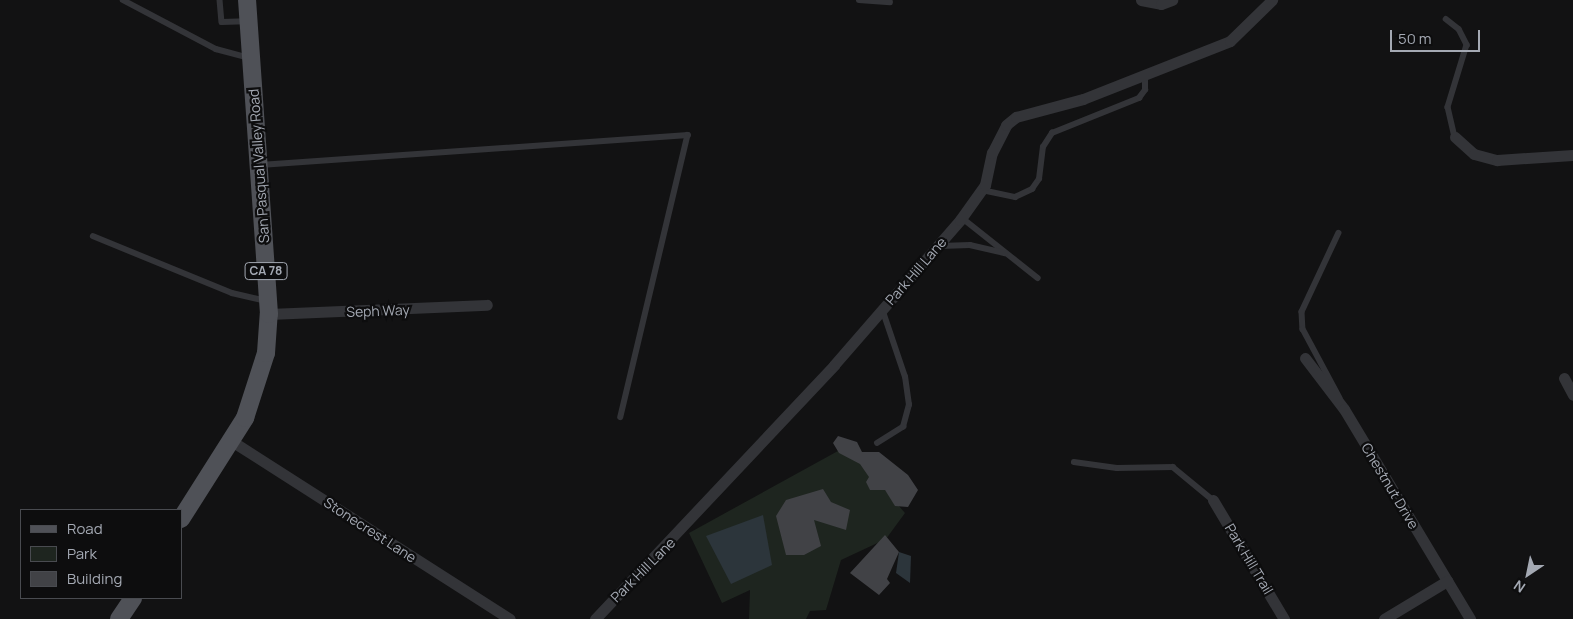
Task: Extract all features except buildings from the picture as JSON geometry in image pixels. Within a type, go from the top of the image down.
[{"type":"main road","name":"San Pasqual Valley Road","points":[[182,517],[230,440],[258,386],[269,308],[247,0]]},
{"type":"main road","points":[[120,619],[132,599]]},
{"type":"street","points":[[1141,0],[1161,4],[1172,0]]},
{"type":"street","name":"Park Hill Lane","points":[[595,619],[882,309],[961,217],[982,190],[992,153],[1006,125],[1016,117],[1083,99],[1230,41],[1272,0]]},
{"type":"street","points":[[1455,137],[1474,154],[1497,160],[1573,155]]},
{"type":"street","name":"Seph Way","points":[[269,308],[487,305]]},
{"type":"street","name":"Chestnut Drive","points":[[1305,358],[1344,409],[1470,619]]},
{"type":"street","points":[[1564,378],[1573,395]]},
{"type":"street","name":"Stonecrest Lane","points":[[230,440],[510,619]]},
{"type":"street","name":"Park Hill Trail","points":[[1213,500],[1284,619]]},
{"type":"street","points":[[1384,619],[1447,581]]},
{"type":"lane","points":[[123,0],[216,49],[252,58]]},
{"type":"lane","points":[[220,0],[222,22],[249,20]]},
{"type":"lane","points":[[859,0],[890,2]]},
{"type":"lane","points":[[1446,18],[1459,29],[1467,45],[1448,107],[1455,137]]},
{"type":"lane","points":[[982,190],[1015,197],[1032,189],[1039,179],[1043,147],[1052,133],[1139,98],[1145,90],[1145,74]]},
{"type":"lane","points":[[258,165],[688,135],[621,417]]},
{"type":"lane","points":[[961,217],[1038,278]]},
{"type":"lane","points":[[1340,233],[1302,312],[1303,329],[1344,409]]},
{"type":"lane","points":[[93,236],[269,308]]},
{"type":"lane","points":[[936,247],[970,245],[1007,254]]},
{"type":"lane","points":[[876,443],[903,427],[909,405],[905,377],[882,309]]},
{"type":"lane","points":[[1074,462],[1117,468],[1173,467],[1213,500]]},
{"type":"green space","points":[[847,446],[905,513],[886,539],[841,560],[826,610],[810,611],[806,619],[749,619],[750,590],[722,603],[689,533]]},
{"type":"shaded area","points":[[763,515],[772,565],[731,584],[706,536]]},
{"type":"shaded area","points":[[899,552],[911,556],[910,583],[896,573]]}]
